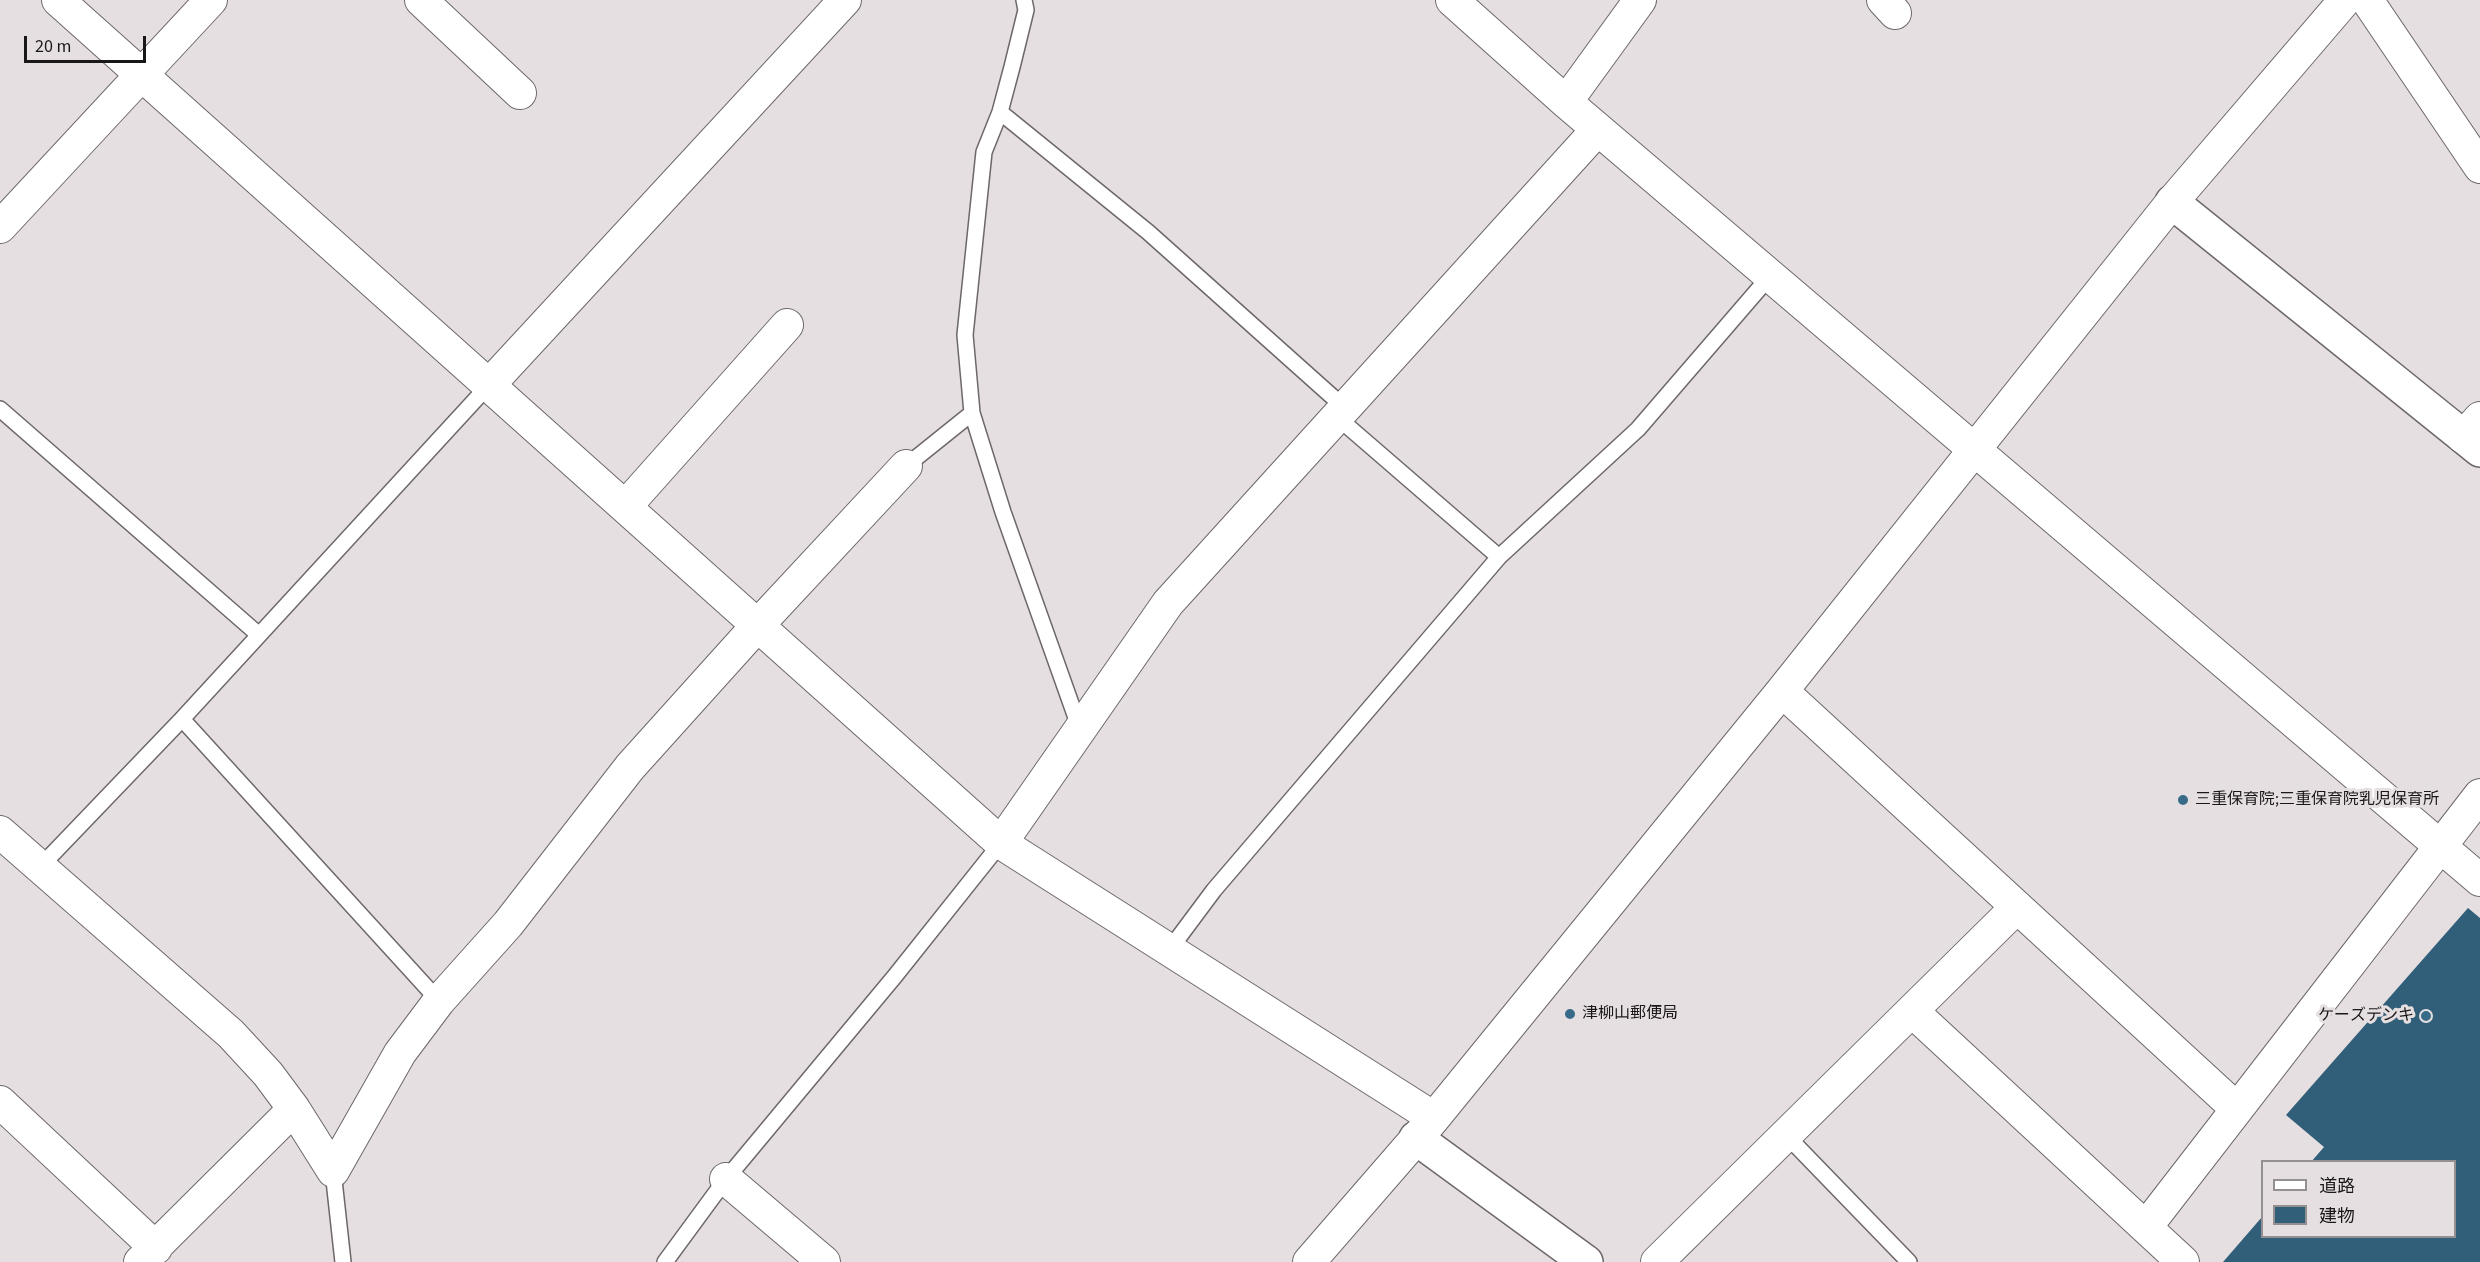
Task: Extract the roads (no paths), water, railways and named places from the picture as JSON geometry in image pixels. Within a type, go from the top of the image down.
[{"type":"street","points":[[58,0],[1001,843],[1170,949],[1425,1128],[1586,1262]]},
{"type":"street","points":[[0,227],[211,0]]},
{"type":"street","points":[[421,0],[520,93]]},
{"type":"street","points":[[489,386],[845,0]]},
{"type":"street","points":[[1452,0],[1566,102],[2480,879]]},
{"type":"street","points":[[1566,102],[1640,0]]},
{"type":"street","points":[[1310,1262],[1425,1128],[1782,692],[2172,202],[2345,0]]},
{"type":"street","points":[[2367,0],[2480,167]]},
{"type":"street","points":[[1001,843],[1168,603],[1598,129]]},
{"type":"street","points":[[2172,202],[2474,435]]},
{"type":"street","points":[[625,507],[787,325]]},
{"type":"street","points":[[0,832],[231,1034],[268,1074],[294,1109],[333,1171],[400,1053],[439,1001],[508,924],[630,767],[906,466]]},
{"type":"street","points":[[1782,692],[2237,1109]]},
{"type":"street","points":[[2146,1227],[2480,795]]},
{"type":"street","points":[[1657,1262],[2017,907]]},
{"type":"street","points":[[1912,1011],[2183,1262]]},
{"type":"street","points":[[0,1102],[148,1255],[294,1109]]},
{"type":"street","points":[[726,1179],[824,1262]]},
{"type":"lane","points":[[1024,0],[1026,10],[1000,112],[984,152],[965,335],[972,413],[1003,512],[1080,729]]},
{"type":"lane","points":[[1000,112],[1148,232],[1499,557]]},
{"type":"lane","points":[[1170,949],[1214,890],[1499,557],[1638,429],[1770,276]]},
{"type":"lane","points":[[40,867],[182,719],[489,386]]},
{"type":"lane","points":[[0,409],[259,635]]},
{"type":"lane","points":[[906,466],[972,413]]},
{"type":"lane","points":[[182,719],[439,1001]]},
{"type":"lane","points":[[665,1262],[726,1179],[895,976],[1001,843]]},
{"type":"lane","points":[[1786,1135],[1909,1262]]},
{"type":"lane","points":[[333,1171],[343,1262]]},
{"type":"place","name":"三重保育院;三重保育院乳児保育所","points":[[2183,800]]},
{"type":"place","name":"津柳山郵便局","points":[[1570,1014]]},
{"type":"place","name":"ケーズデンキ","points":[[2426,1016]]}]
